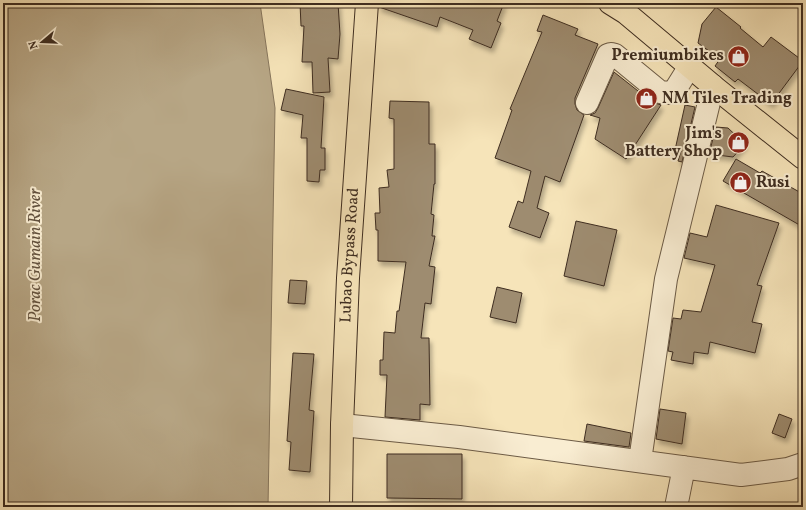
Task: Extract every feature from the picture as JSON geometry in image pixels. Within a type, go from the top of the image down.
[{"type":"main road","name":"Lubao Bypass Road","points":[[341,507],[342,425],[348,278],[367,3]]},
{"type":"main road","points":[[610,3],[626,13],[713,86],[803,158]]},
{"type":"street","points":[[587,103],[608,55],[615,55],[660,92],[670,93],[675,90],[690,66]]},
{"type":"street","points":[[640,461],[666,279],[713,86]]},
{"type":"street","points":[[342,425],[459,437],[741,475],[788,469],[803,464]]},
{"type":"street","points":[[676,507],[684,467]]},
{"type":"water","name":"Porac Gumain River","points":[[3,3],[260,3],[275,108],[268,507],[3,507]]},
{"type":"building","points":[[300,3],[338,3],[340,34],[338,59],[328,58],[330,92],[313,93],[312,62],[302,62],[304,26],[301,26]]},
{"type":"building","points":[[379,3],[504,3],[497,21],[501,23],[491,48],[469,39],[473,30],[440,17],[437,27],[379,7]]},
{"type":"building","points":[[716,7],[763,47],[771,37],[803,61],[771,104],[738,79],[735,82],[715,66],[720,59],[698,43],[702,24]]},
{"type":"building","points":[[543,15],[578,29],[575,35],[598,44],[575,98],[577,110],[584,115],[560,182],[545,176],[537,208],[549,213],[540,238],[509,227],[518,201],[523,203],[531,171],[495,158],[512,110],[510,109],[542,32],[537,31]]},
{"type":"building","points":[[614,72],[652,102],[661,105],[626,159],[595,139],[600,118],[590,115],[595,113],[598,108]]},
{"type":"building","points":[[286,89],[324,97],[321,148],[325,148],[325,170],[320,170],[319,182],[307,181],[307,138],[301,138],[303,115],[281,110]]},
{"type":"building","points":[[390,101],[429,102],[429,144],[435,144],[435,184],[431,214],[434,215],[432,236],[435,236],[429,266],[435,267],[431,304],[425,303],[421,338],[429,338],[430,405],[420,404],[420,420],[385,417],[387,375],[380,375],[380,360],[383,360],[384,332],[395,333],[397,311],[399,311],[406,262],[378,261],[378,230],[376,230],[375,213],[380,213],[379,188],[389,187],[387,170],[394,169],[394,119],[389,118]]},
{"type":"building","points":[[685,105],[695,107],[682,162],[678,161],[681,151],[675,150]]},
{"type":"building","points":[[716,127],[728,128],[745,144],[733,157],[709,154]]},
{"type":"building","points":[[736,159],[760,173],[762,171],[803,194],[803,227],[723,181]]},
{"type":"building","points":[[716,205],[779,223],[757,285],[762,286],[752,322],[762,324],[755,353],[710,342],[708,354],[694,352],[693,364],[671,360],[673,352],[668,351],[673,318],[681,319],[683,310],[701,312],[715,265],[684,258],[690,233],[707,237]]},
{"type":"building","points":[[576,221],[617,230],[604,286],[564,276]]},
{"type":"building","points":[[290,280],[307,281],[305,304],[288,303]]},
{"type":"building","points":[[497,287],[522,293],[516,323],[490,317]]},
{"type":"building","points":[[293,353],[314,354],[309,410],[314,411],[310,472],[289,470],[291,442],[287,441]]},
{"type":"building","points":[[660,409],[686,413],[682,444],[656,439]]},
{"type":"building","points":[[779,414],[792,419],[785,438],[772,433]]},
{"type":"building","points":[[587,424],[631,433],[629,447],[584,441]]},
{"type":"building","points":[[387,454],[462,454],[462,499],[387,498]]},
{"type":"place","name":"Premiumbikes","points":[[739,56]]},
{"type":"place","name":"NM Tiles Trading","points":[[647,99]]},
{"type":"place","name":"Jim's Battery Shop","points":[[738,143]]},
{"type":"place","name":"Rusi","points":[[740,183]]}]
